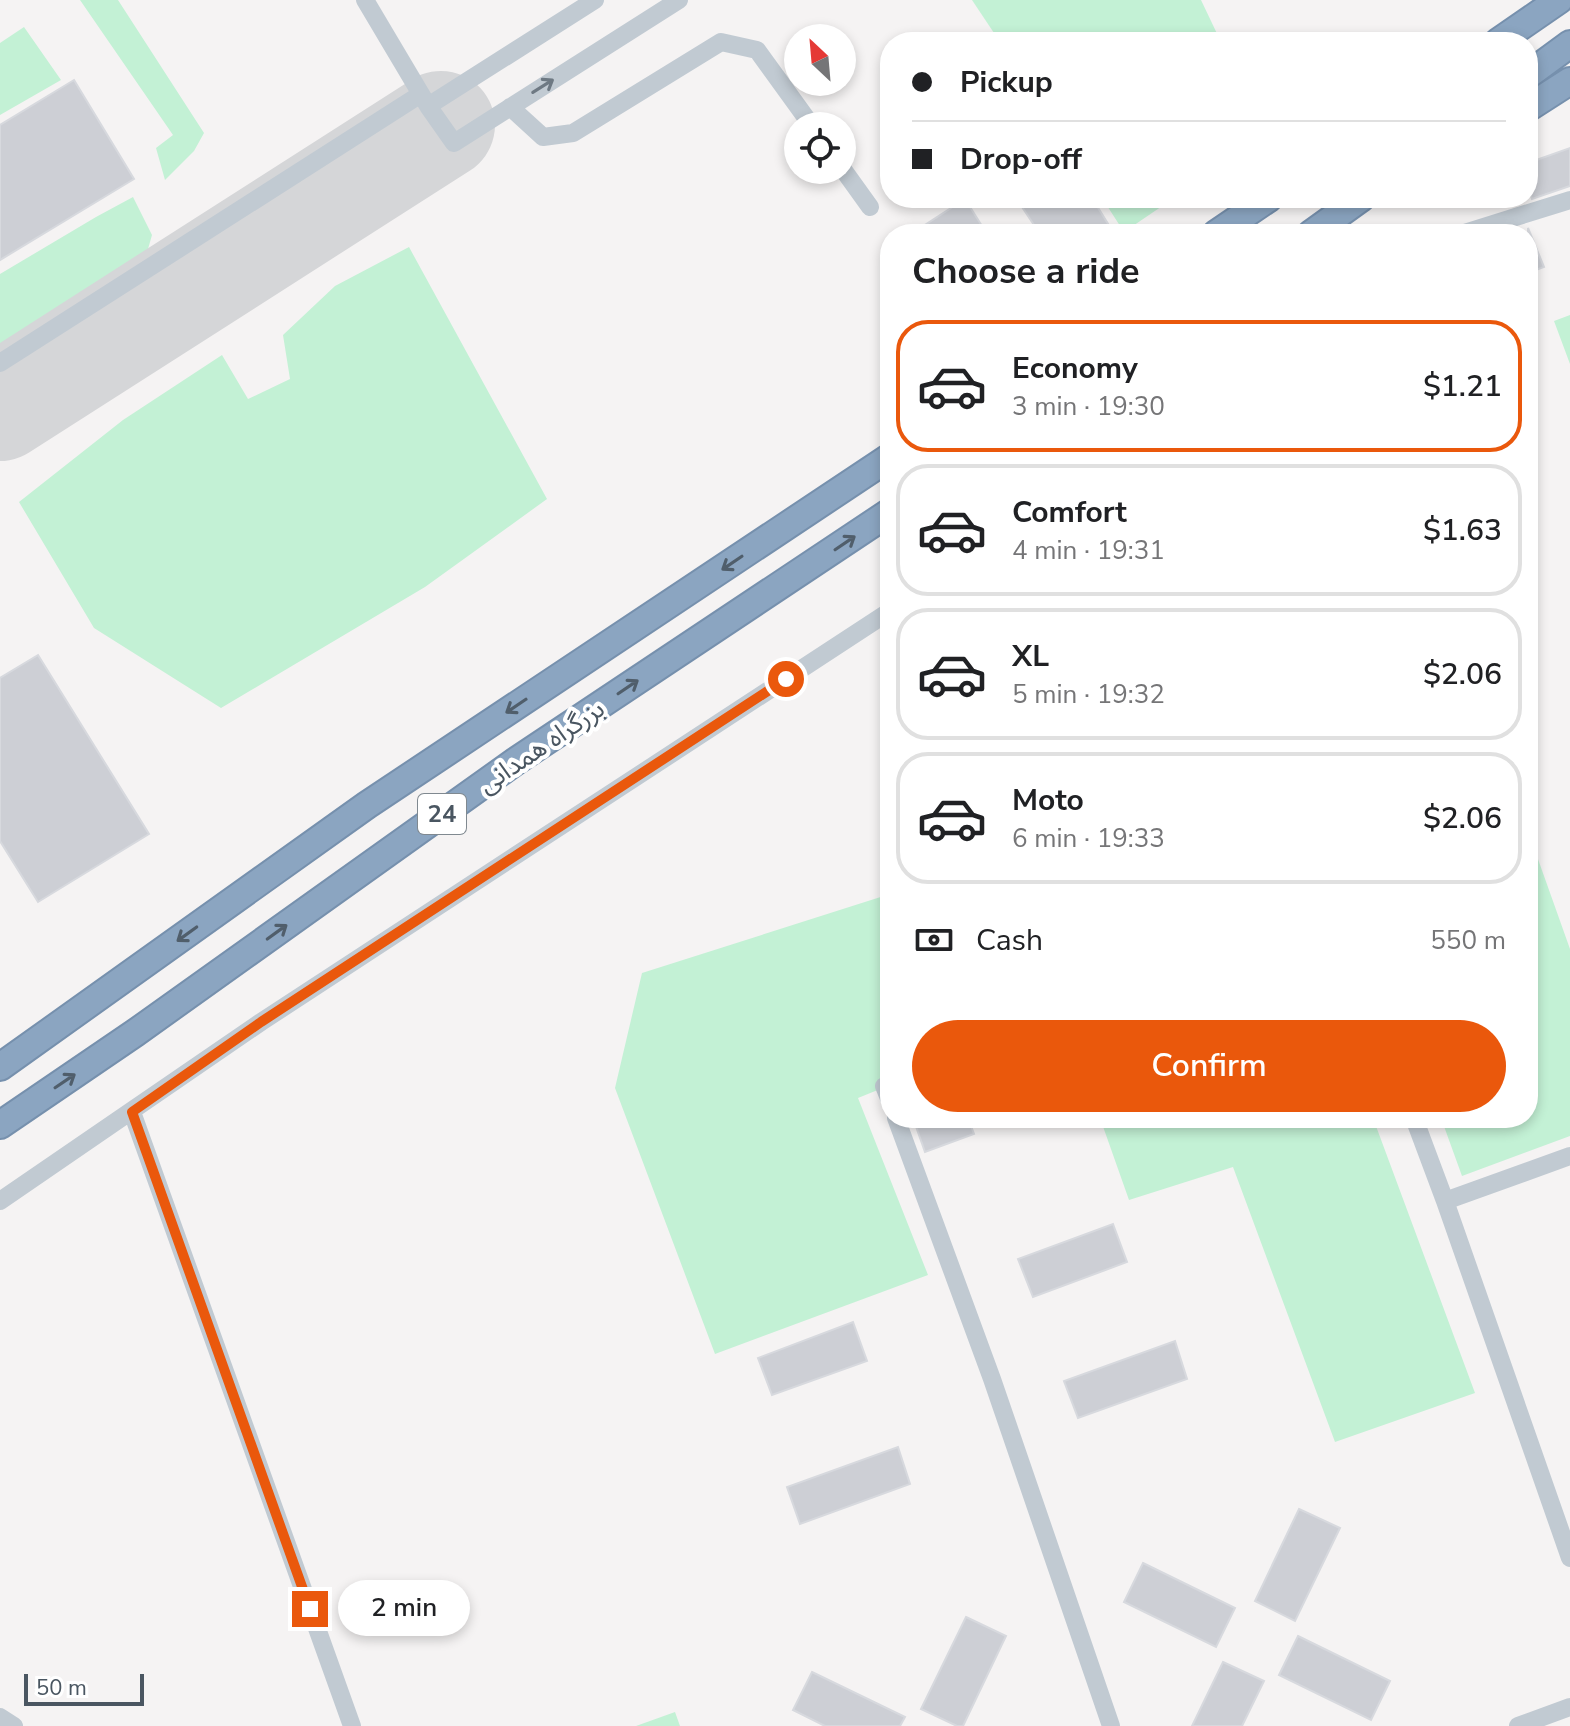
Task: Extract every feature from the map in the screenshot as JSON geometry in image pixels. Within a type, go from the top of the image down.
[{"type":"highway","points":[[1513,32],[1559,0]]},
{"type":"highway","points":[[1538,68],[1570,44]]},
{"type":"highway","points":[[1538,102],[1570,81]]},
{"type":"highway","points":[[1231,224],[1254,208]]},
{"type":"highway","points":[[1325,224],[1347,208]]},
{"type":"highway","points":[[1327,224],[1355,208]]},
{"type":"highway","name":"بزرگراه همدانی","points":[[0,1067],[367,805],[880,464]]},
{"type":"highway","name":"بزرگراه همدانی","points":[[0,1125],[135,1033],[516,761],[880,519]]},
{"type":"lane","points":[[365,0],[454,143],[679,0]]},
{"type":"lane","points":[[0,363],[425,100],[595,0]]},
{"type":"lane","points":[[510,107],[543,137],[573,133],[721,42],[757,50],[802,112]]},
{"type":"lane","points":[[853,184],[870,207]]},
{"type":"lane","points":[[1493,224],[1570,200]]},
{"type":"lane","points":[[0,1201],[261,1022],[880,618]]},
{"type":"lane","points":[[132,1112],[352,1726]]},
{"type":"lane","points":[[900,1128],[992,1379],[1111,1726]]},
{"type":"lane","points":[[1418,1128],[1570,1558]]},
{"type":"lane","points":[[1445,1201],[1570,1156]]},
{"type":"lane","points":[[1518,1726],[1570,1707]]},
{"type":"lane","points":[[0,1717],[14,1726]]},
{"type":"green space","points":[[80,0],[118,0],[204,133],[194,151],[165,180],[156,148],[173,135]]},
{"type":"green space","points":[[972,0],[1201,0],[1216,32],[993,32]]},
{"type":"green space","points":[[24,27],[61,80],[0,115],[0,43]]},
{"type":"green space","points":[[133,197],[152,235],[146,256],[0,351],[0,274]]},
{"type":"green space","points":[[1108,208],[1159,208],[1136,224],[1119,224]]},
{"type":"green space","points":[[409,247],[547,499],[425,587],[221,708],[94,628],[19,502],[123,420],[222,355],[248,399],[290,379],[283,335],[335,286]]},
{"type":"green space","points":[[1570,315],[1570,364],[1554,321]]},
{"type":"green space","points":[[1538,859],[1570,949],[1570,1136],[1462,1176],[1445,1128],[1538,1128]]},
{"type":"green space","points":[[880,897],[880,1089],[858,1098],[928,1275],[715,1354],[615,1088],[642,973]]},
{"type":"green space","points":[[1104,1128],[1377,1128],[1475,1393],[1335,1442],[1233,1167],[1129,1200]]},
{"type":"green space","points":[[675,1712],[680,1726],[636,1726]]},
{"type":"building","points":[[74,80],[134,179],[0,260],[0,125]]},
{"type":"building","points":[[1570,148],[1570,186],[1538,197],[1538,159]]},
{"type":"building","points":[[951,208],[971,208],[981,224],[926,224]]},
{"type":"building","points":[[1023,208],[1098,208],[1108,224],[1033,224]]},
{"type":"building","points":[[1538,252],[1544,267],[1538,269]]},
{"type":"building","points":[[38,655],[149,834],[38,902],[0,841],[0,678]]},
{"type":"building","points":[[917,1128],[972,1128],[974,1134],[925,1152]]},
{"type":"building","points":[[1113,1224],[1127,1262],[1033,1297],[1018,1259]]},
{"type":"building","points":[[853,1322],[867,1361],[772,1395],[758,1358]]},
{"type":"building","points":[[1175,1341],[1187,1379],[1078,1418],[1064,1381]]},
{"type":"building","points":[[898,1447],[910,1484],[800,1524],[787,1487]]},
{"type":"building","points":[[1299,1509],[1340,1528],[1295,1621],[1255,1601]]},
{"type":"building","points":[[1143,1563],[1235,1608],[1216,1647],[1124,1602]]},
{"type":"building","points":[[966,1617],[1006,1636],[963,1726],[957,1726],[921,1709]]},
{"type":"building","points":[[1298,1636],[1390,1681],[1371,1720],[1279,1675]]},
{"type":"building","points":[[1223,1662],[1264,1681],[1242,1726],[1192,1726]]},
{"type":"building","points":[[812,1672],[905,1717],[900,1726],[825,1726],[793,1710]]},
{"type":"runway","points":[[0,407],[441,125]]},
{"type":"route","points":[[310,1609],[132,1112],[261,1022],[786,679]]}]
